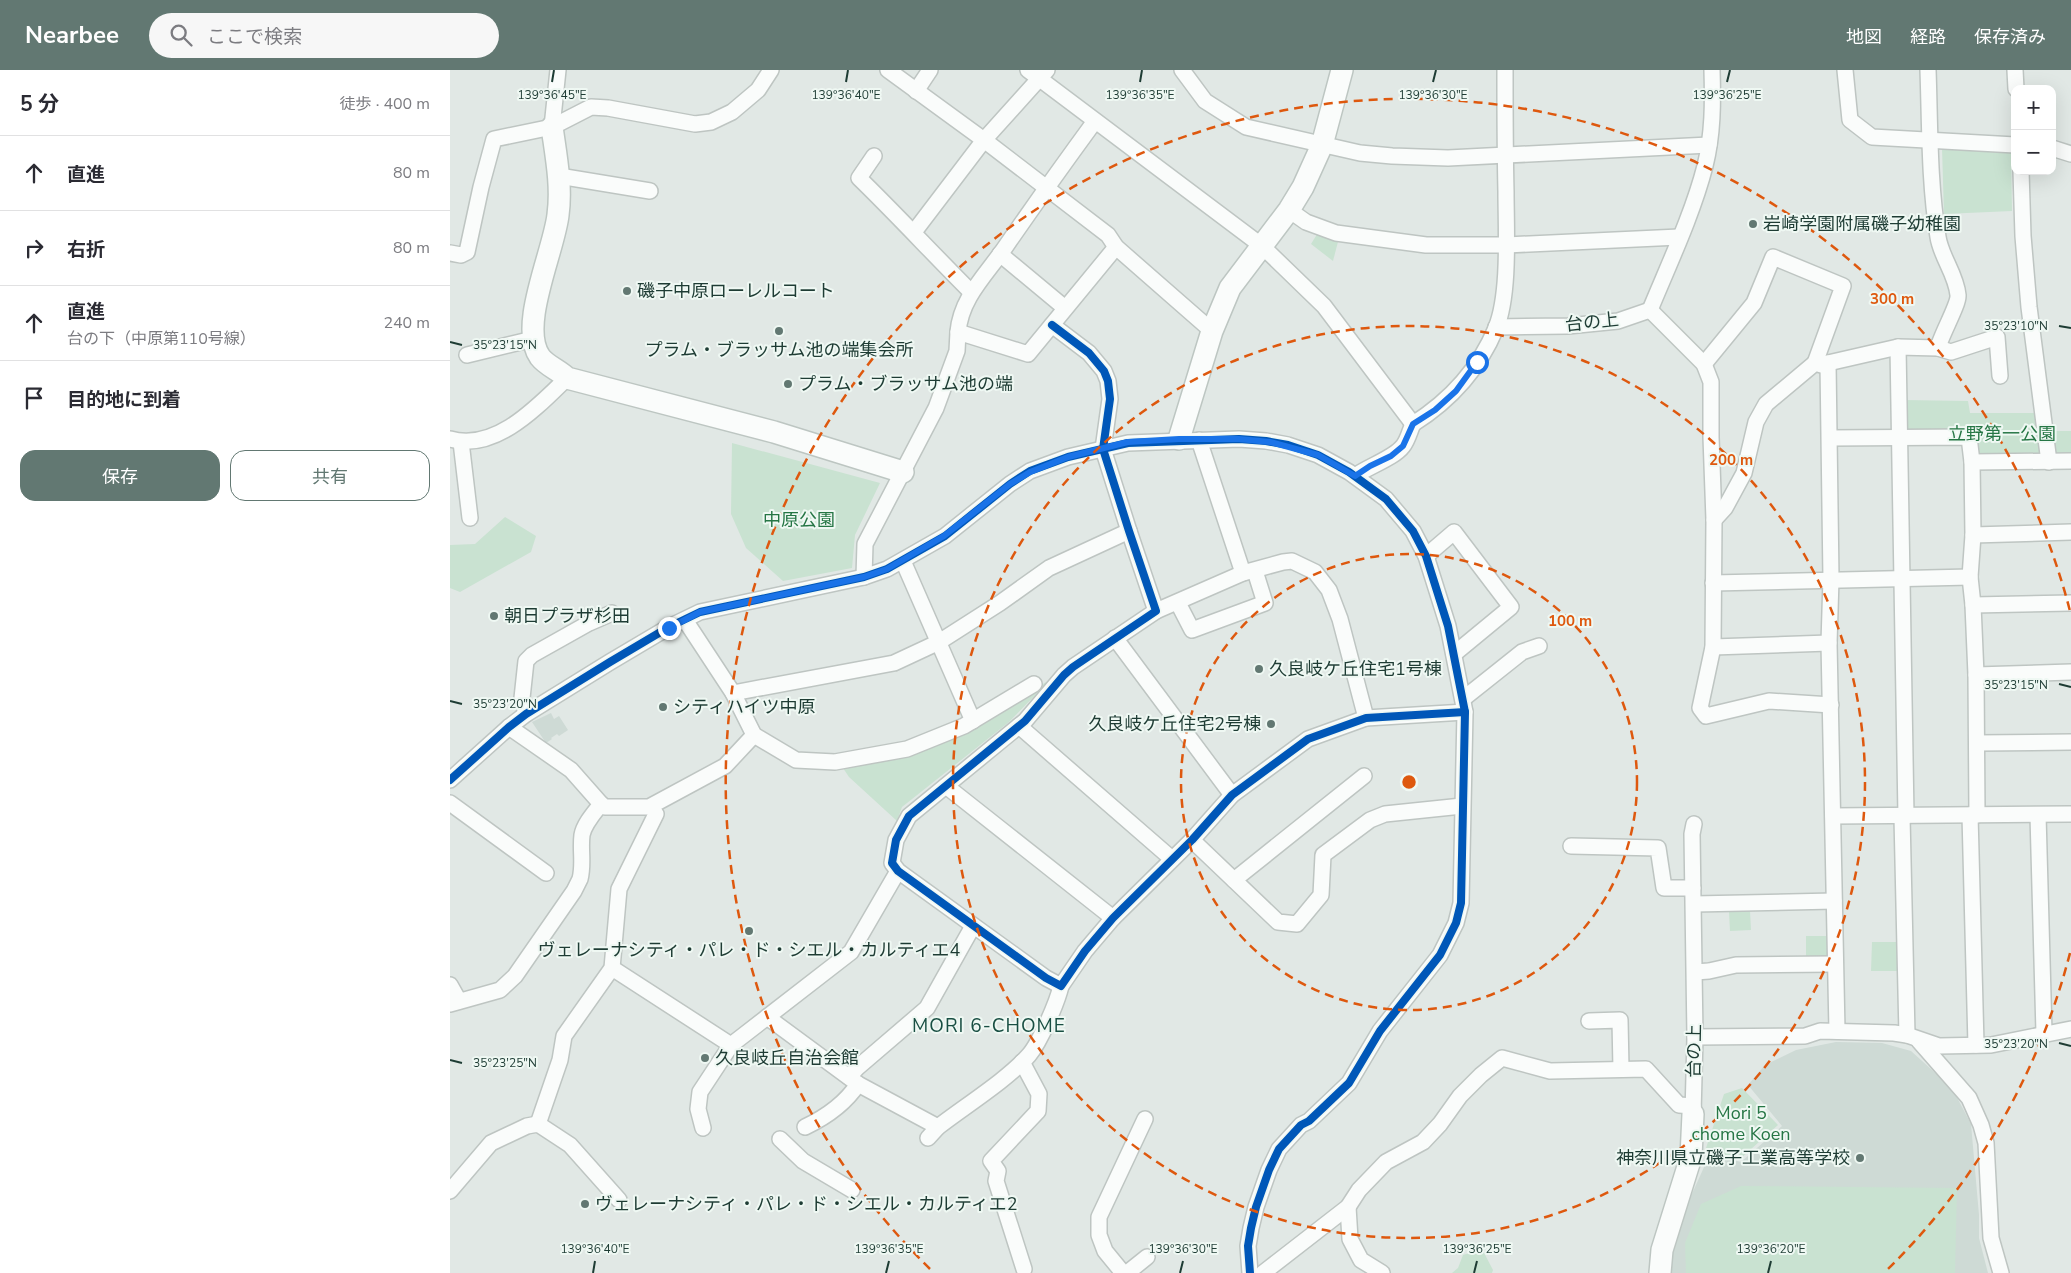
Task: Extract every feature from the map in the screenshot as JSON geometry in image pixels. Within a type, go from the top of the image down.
[{"type":"street","points":[[558,70],[552,127],[559,176],[558,216],[534,313],[534,345],[540,357],[567,378],[774,432],[903,472]]},
{"type":"street","points":[[450,252],[461,255],[467,252],[494,138],[552,127],[590,108],[608,108],[695,124],[711,122],[732,112],[758,90],[770,70]]},
{"type":"street","points":[[888,70],[984,140],[1108,235],[1116,247],[1212,331]]},
{"type":"street","points":[[916,91],[930,70]]},
{"type":"street","points":[[1182,70],[1205,102],[1246,127],[1322,145],[1392,156],[1448,158],[1709,145]]},
{"type":"street","points":[[1178,602],[1192,630],[1265,603],[1189,440],[1212,331],[1230,288],[1289,210],[1303,187],[1322,145],[1342,70]]},
{"type":"street","points":[[1355,476],[1391,456],[1403,446],[1413,424],[1435,410],[1456,391],[1477,362],[1496,327],[1502,303],[1507,245],[1505,70]]},
{"type":"street","points":[[1712,70],[1713,102],[1709,145],[1702,174],[1650,310],[1704,364],[1711,382],[1714,647],[1700,708],[1706,716],[1769,701],[1831,706]]},
{"type":"street","points":[[1845,70],[1850,120],[1872,137],[2011,145]]},
{"type":"street","points":[[1928,70],[1934,213],[1940,250],[1950,271],[1958,296],[1938,348]]},
{"type":"street","points":[[2015,70],[2016,85]]},
{"type":"street","points":[[914,232],[1038,73],[1095,121],[1262,246],[1324,306],[1413,424]]},
{"type":"street","points":[[864,577],[865,544],[936,408],[957,351],[959,318],[971,292],[1095,121]]},
{"type":"street","points":[[2056,149],[2071,154]]},
{"type":"street","points":[[874,156],[859,178],[971,292]]},
{"type":"street","points":[[2020,175],[2023,236],[2029,298],[2049,462]]},
{"type":"street","points":[[559,176],[650,191]]},
{"type":"street","points":[[1289,210],[1306,222],[1336,233],[1376,240],[1426,245],[1507,245],[1679,237]]},
{"type":"street","points":[[958,332],[1028,354],[1116,247]]},
{"type":"street","points":[[1000,254],[1065,308]]},
{"type":"street","points":[[1704,364],[1754,303],[1773,257],[1843,286],[1822,363],[1830,438],[1831,579],[1829,643],[1837,1031]]},
{"type":"street","name":"台の上","points":[[1496,327],[1568,326],[1618,321],[1650,310]]},
{"type":"street","points":[[1052,325],[1089,353],[1104,371],[1108,381],[1110,399],[1103,449],[1156,611]]},
{"type":"street","points":[[1714,520],[1724,508],[1744,473],[1756,422],[1766,404],[1822,363],[1898,347],[1938,348],[1951,352],[1997,337],[2000,376]]},
{"type":"street","points":[[467,355],[534,339]]},
{"type":"street","points":[[1898,347],[1904,817],[1913,1037],[1969,1098],[1980,1125],[1986,1143],[1991,1238],[2001,1273]]},
{"type":"street","points":[[470,518],[455,441],[490,437],[512,427],[529,414],[567,378]]},
{"type":"street","points":[[1830,438],[1969,437],[1972,462],[1973,535],[1970,577],[1974,605],[1977,743],[1974,815],[1976,1045]]},
{"type":"street","points":[[450,780],[526,714],[618,657],[700,612],[864,577],[887,569],[944,536],[1010,484],[1030,472],[1068,457],[1128,442],[1239,439],[1288,446],[1325,458],[1355,476],[1386,499],[1413,531],[1426,556],[1441,601],[1464,705],[1461,903],[1456,923],[1440,955],[1380,1031],[1349,1083],[1309,1121],[1302,1125],[1279,1149],[1269,1170],[1256,1207],[1248,1246],[1250,1273]]},
{"type":"street","points":[[1972,462],[2071,461]]},
{"type":"street","points":[[734,693],[894,663],[939,642],[1000,603],[1049,568],[1129,531]]},
{"type":"street","points":[[1426,556],[1454,532],[1511,607],[1454,654]]},
{"type":"street","points":[[1973,535],[2071,532]]},
{"type":"street","points":[[903,561],[973,721]]},
{"type":"street","points":[[1061,986],[1046,978],[973,926],[898,871],[892,863],[896,840],[909,816],[1019,726],[1064,675],[1114,638],[1156,611],[1249,572],[1292,561],[1315,572],[1329,590],[1340,619],[1366,718]]},
{"type":"street","points":[[1713,583],[1970,577]]},
{"type":"street","points":[[1974,605],[2071,603]]},
{"type":"street","points":[[526,714],[522,698],[526,661],[532,655],[589,623],[612,614]]},
{"type":"street","points":[[685,620],[734,693],[754,736],[796,760],[835,762],[907,749],[964,726],[1034,684]]},
{"type":"street","points":[[1114,638],[1232,795]]},
{"type":"street","points":[[1714,647],[1829,643]]},
{"type":"street","points":[[768,1017],[854,1080],[933,1132],[1030,1054],[1057,1002],[1061,986],[1085,951],[1113,918],[1192,840],[1232,795],[1308,738],[1366,718],[1464,705],[1522,652],[1539,646]]},
{"type":"street","points":[[1976,674],[2071,672]]},
{"type":"street","points":[[1019,726],[1172,859]]},
{"type":"street","points":[[509,727],[571,770],[605,807],[649,807],[725,766],[754,736]]},
{"type":"street","points":[[1977,743],[2071,742]]},
{"type":"street","points":[[1234,880],[1364,776]]},
{"type":"street","points":[[946,786],[1113,918]]},
{"type":"street","points":[[450,803],[546,873]]},
{"type":"street","points":[[450,985],[455,1003],[500,990],[523,966],[580,879],[583,868],[582,834],[601,804]]},
{"type":"street","points":[[1192,840],[1278,922],[1297,924],[1321,894],[1323,855],[1370,820],[1385,814],[1462,806]]},
{"type":"street","points":[[538,1124],[560,1060],[564,1036],[612,968],[620,889],[656,814]]},
{"type":"street","points":[[1833,816],[1904,817],[2071,814]]},
{"type":"street","points":[[2038,815],[2044,1033]]},
{"type":"street","name":"台の上","points":[[1660,1273],[1662,1250],[1691,1157],[1695,1037],[1692,834],[1694,824]]},
{"type":"street","points":[[1571,846],[1658,848],[1664,888],[1693,888]]},
{"type":"street","points":[[703,1128],[698,1109],[700,1092],[731,1045],[851,952],[898,871]]},
{"type":"street","points":[[1694,904],[1834,901]]},
{"type":"street","points":[[805,1127],[827,1116],[852,1094],[857,1068],[927,1008],[973,926]]},
{"type":"street","points":[[1694,972],[1736,965],[1835,964]]},
{"type":"street","points":[[612,968],[731,1045]]},
{"type":"street","points":[[1589,1021],[1620,1020],[1622,1069]]},
{"type":"street","points":[[1695,1037],[1805,1036],[1820,1031],[1867,1031],[1913,1037],[1940,1046],[1991,1045],[2071,1029]]},
{"type":"street","points":[[1263,1273],[1348,1206],[1359,1190],[1386,1162],[1423,1142],[1440,1124],[1460,1096],[1502,1058],[1550,1071],[1646,1069],[1679,1105],[1693,1110]]},
{"type":"street","points":[[1022,1062],[1040,1094],[1038,1111],[991,1162],[998,1172],[996,1181],[1024,1268]]},
{"type":"street","points":[[1123,1273],[1105,1251],[1099,1235],[1099,1217],[1145,1119]]},
{"type":"street","points":[[450,1191],[491,1143],[527,1126],[538,1124],[570,1145],[619,1200]]},
{"type":"street","points":[[780,1139],[803,1161],[852,1190]]},
{"type":"street","points":[[1348,1206],[1350,1239],[1361,1260],[1382,1273]]},
{"type":"street","points":[[1127,1273],[1147,1257]]},
{"type":"shaded area","points":[[551,713],[554,719],[559,716],[568,730],[559,736],[557,734],[546,743],[532,722]]},
{"type":"shaded area","name":"神奈川県立磯子工業高等学校","points":[[1836,1042],[1882,1043],[1911,1051],[1952,1088],[1971,1124],[1979,1215],[1979,1238],[1988,1273],[1671,1273],[1673,1243],[1681,1218],[1710,1154],[1741,1162],[1782,1126],[1748,1085],[1765,1065],[1796,1050]]},
{"type":"green space","points":[[1942,148],[2011,152],[2012,211],[1944,214]]},
{"type":"green space","points":[[1319,231],[1339,238],[1333,261],[1311,244]]},
{"type":"green space","name":"立野第一公園","points":[[1903,400],[1968,401],[1970,413],[2039,413],[2043,453],[1979,455],[1977,431],[1904,431]]},
{"type":"green space","points":[[2052,431],[2071,431],[2071,454],[2053,453]]},
{"type":"green space","name":"中原公園","points":[[732,443],[880,483],[855,535],[852,568],[783,581],[746,548],[731,514]]},
{"type":"green space","points":[[505,517],[536,536],[531,552],[460,592],[450,588],[450,545],[475,544]]},
{"type":"green space","points":[[1051,679],[1009,722],[902,807],[897,821],[849,777],[841,765],[972,728]]},
{"type":"green space","points":[[1750,911],[1751,930],[1730,931],[1729,912]]},
{"type":"green space","points":[[1806,936],[1827,936],[1827,955],[1822,960],[1806,960]]},
{"type":"green space","points":[[1872,942],[1897,942],[1897,971],[1871,971]]},
{"type":"green space","name":"Mori 5 chome Koen","points":[[1742,1088],[1778,1125],[1741,1158],[1705,1151],[1724,1094]]},
{"type":"green space","points":[[1741,1186],[1957,1188],[1955,1273],[1686,1273],[1685,1243],[1701,1204]]},
{"type":"green space","points":[[1482,1249],[1493,1270],[1492,1273],[1452,1273],[1458,1268],[1463,1255]]},
{"type":"cycle path","points":[[1052,325],[1089,353],[1104,371],[1108,381],[1110,399],[1103,449],[1156,611],[1073,667],[1025,721],[909,816],[896,840],[892,863],[898,871],[1046,978],[1061,986],[1085,951],[1113,918],[1192,840],[1232,795],[1308,739],[1366,718],[1465,712]]},
{"type":"cycle path","points":[[450,780],[526,714],[669,627],[700,612],[864,577],[887,569],[945,536],[1010,484],[1030,471],[1068,457],[1128,443],[1239,439],[1288,445],[1318,455],[1349,472],[1386,499],[1413,531],[1426,556],[1448,626],[1465,712],[1461,903],[1456,923],[1440,955],[1380,1031],[1349,1083],[1309,1121],[1301,1125],[1279,1149],[1269,1170],[1251,1228],[1248,1246],[1250,1273]]},
{"type":"place","name":"岩崎学園附属磯子幼稚園","points":[[1753,224]]},
{"type":"place","name":"磯子中原ローレルコート","points":[[627,291]]},
{"type":"place","name":"プラム・ブラッサム池の端集会所","points":[[779,331]]},
{"type":"place","name":"プラム・ブラッサム池の端","points":[[788,384]]},
{"type":"place","name":"朝日プラザ杉田","points":[[494,616]]},
{"type":"place","name":"久良岐ケ丘住宅1号棟","points":[[1259,669]]},
{"type":"place","name":"シティハイツ中原","points":[[663,707]]},
{"type":"place","name":"久良岐ケ丘住宅2号棟","points":[[1271,724]]},
{"type":"place","name":"ヴェレーナシティ・パレ・ド・シエル・カルティエ4","points":[[749,931]]},
{"type":"place","name":"久良岐丘自治会館","points":[[705,1058]]},
{"type":"place","name":"神奈川県立磯子工業高等学校","points":[[1860,1158]]},
{"type":"place","name":"ヴェレーナシティ・パレ・ド・シエル・カルティエ2","points":[[585,1204]]},
{"type":"district","name":"MORI 6-CHOME","points":[[989,1026]]},
{"type":"route","points":[[669,628],[700,612],[864,577],[887,569],[944,536],[1010,484],[1030,472],[1068,457],[1128,442],[1179,439],[1239,439],[1270,442],[1318,455],[1355,476],[1391,456],[1403,446],[1413,424],[1435,410],[1456,391],[1477,362]]}]
